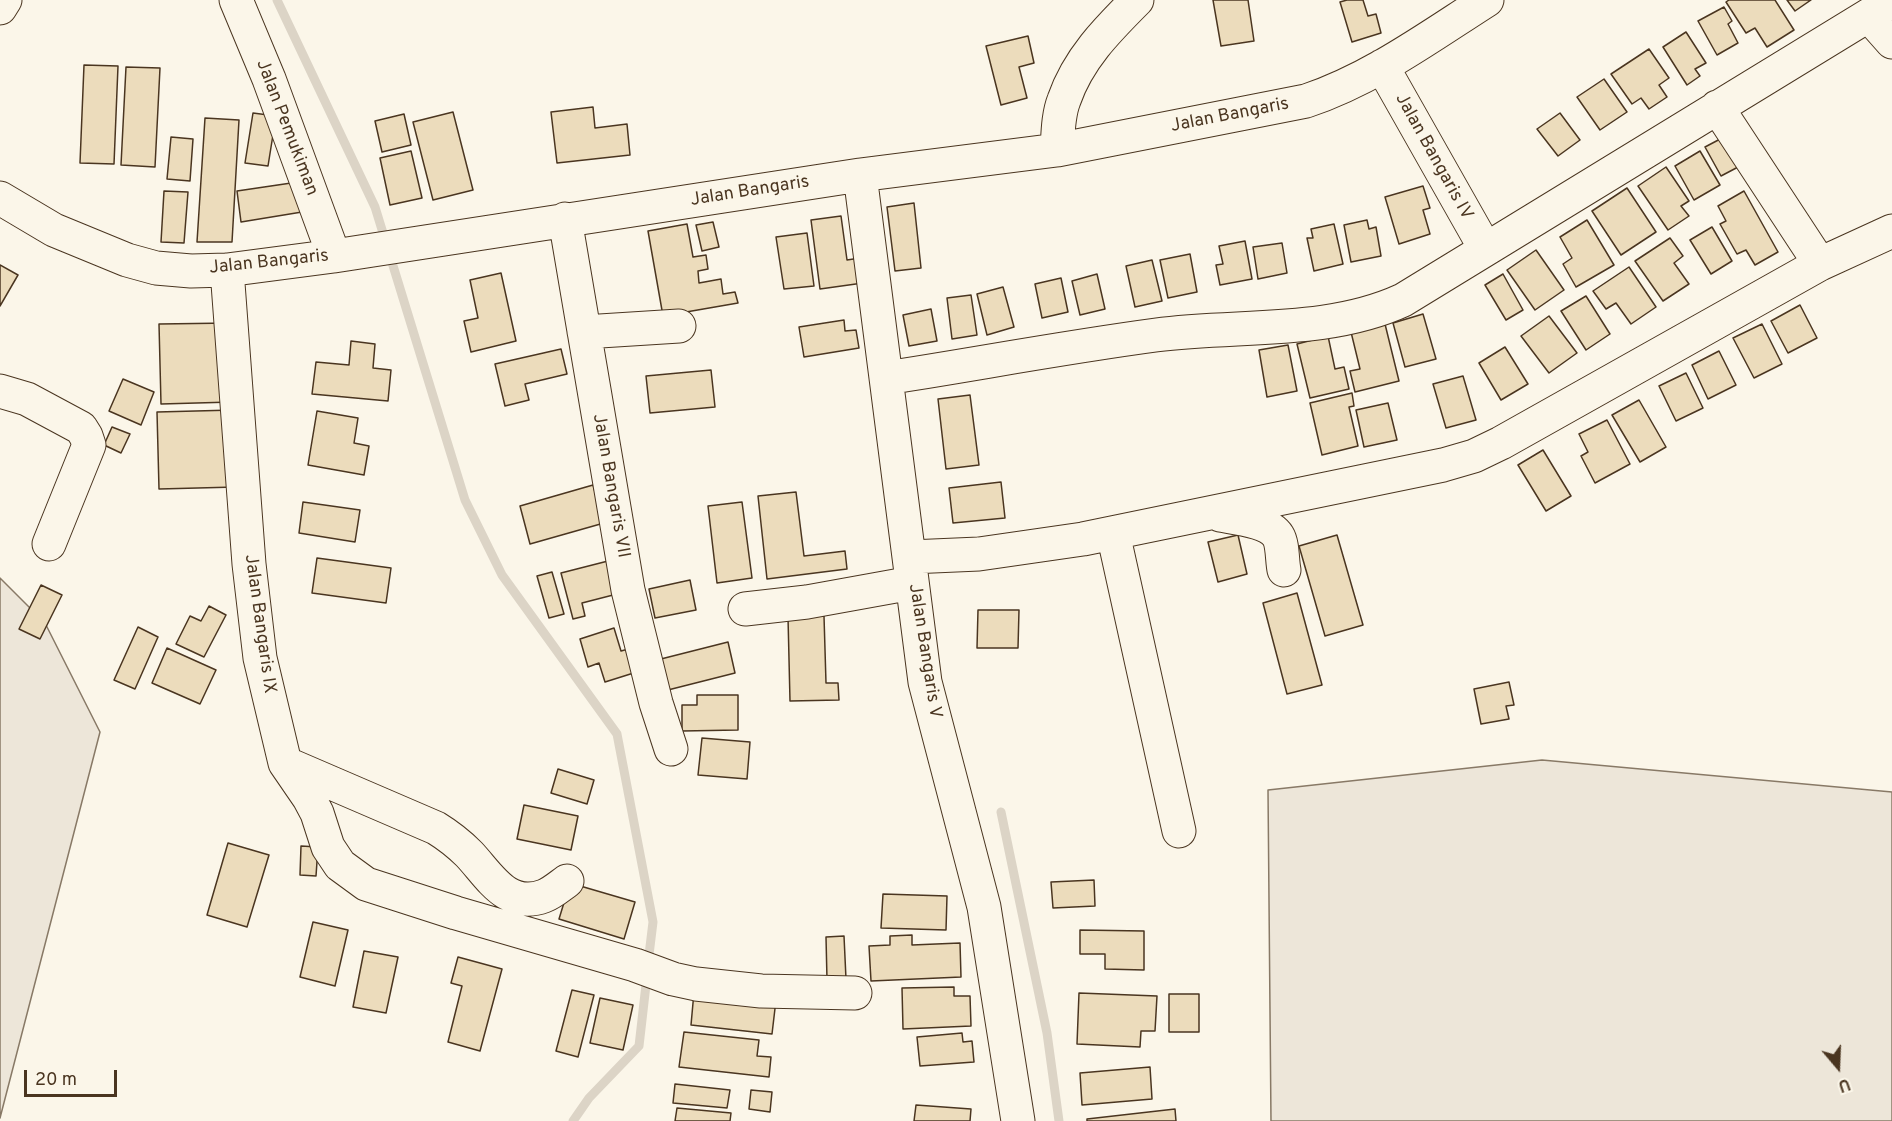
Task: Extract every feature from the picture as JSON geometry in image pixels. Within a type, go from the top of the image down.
[{"type":"street","points":[[0,8],[5,0]]},
{"type":"street","name":"Jalan Pemukiman","points":[[236,0],[269,79],[334,256]]},
{"type":"street","points":[[1057,150],[1063,101],[1073,79],[1100,37],[1137,0]]},
{"type":"street","name":"Jalan Bangaris","points":[[0,198],[54,230],[127,260],[156,268],[191,271],[227,270],[334,256],[860,175],[1057,150],[1306,101],[1344,87],[1382,66],[1487,0]]},
{"type":"street","points":[[886,378],[1158,335],[1348,319],[1381,310],[1403,300],[1880,9],[1892,42]]},
{"type":"street","name":"Jalan Bangaris IV","points":[[1382,66],[1485,248]]},
{"type":"street","points":[[1717,107],[1820,264]]},
{"type":"street","name":"Jalan Bangaris V","points":[[860,175],[925,682],[984,907],[1018,1121]]},
{"type":"street","name":"Jalan Bangaris VII","points":[[565,219],[628,590],[656,703],[671,749]]},
{"type":"street","points":[[745,609],[807,602],[911,570],[979,554],[1113,533],[1211,514],[1443,465],[1474,456],[1820,264],[1892,231]]},
{"type":"street","name":"Jalan Bangaris IX","points":[[227,270],[250,575],[260,657],[285,763],[309,798],[317,813],[328,847],[340,865],[366,884],[696,984],[761,991],[855,993]]},
{"type":"street","points":[[584,332],[679,326]]},
{"type":"street","points":[[0,391],[27,399],[81,428],[89,445],[49,544]]},
{"type":"street","points":[[1211,514],[1252,521],[1270,528],[1279,537],[1284,570]]},
{"type":"street","points":[[1113,533],[1179,831]]},
{"type":"street","points":[[285,763],[436,828],[452,838],[502,891],[523,899],[543,897],[567,881]]},
{"type":"shaded area","points":[[0,578],[45,623],[100,732],[0,1118]]},
{"type":"shaded area","points":[[1542,760],[1892,792],[1892,1121],[1271,1121],[1268,790]]},
{"type":"building","points":[[1213,0],[1248,0],[1254,41],[1221,46]]},
{"type":"building","points":[[1363,0],[1368,16],[1376,14],[1381,33],[1352,42],[1340,2]]},
{"type":"building","points":[[1729,0],[1775,0],[1794,30],[1767,47],[1755,28],[1746,33],[1726,2]]},
{"type":"building","points":[[1787,0],[1811,0],[1795,11]]},
{"type":"building","points":[[1724,7],[1732,21],[1728,24],[1738,43],[1717,55],[1698,21]]},
{"type":"building","points":[[1686,32],[1706,63],[1695,69],[1700,76],[1687,85],[1663,47]]},
{"type":"building","points":[[1028,36],[1034,63],[1019,67],[1027,98],[1001,105],[986,46]]},
{"type":"building","points":[[1649,49],[1669,78],[1659,85],[1667,97],[1649,109],[1641,98],[1632,104],[1611,74]]},
{"type":"building","points":[[84,65],[118,66],[114,164],[80,163]]},
{"type":"building","points":[[126,67],[160,68],[155,167],[121,165]]},
{"type":"building","points":[[1604,79],[1627,112],[1600,130],[1577,97]]},
{"type":"building","points":[[593,107],[595,128],[627,124],[630,155],[557,163],[551,112]]},
{"type":"building","points":[[453,112],[473,190],[433,200],[413,122]]},
{"type":"building","points":[[253,113],[276,116],[268,166],[245,163]]},
{"type":"building","points":[[1560,113],[1580,140],[1558,156],[1537,129]]},
{"type":"building","points":[[404,114],[411,145],[382,152],[375,121]]},
{"type":"building","points":[[205,118],[239,120],[232,242],[197,242]]},
{"type":"building","points":[[171,137],[193,139],[190,181],[167,179]]},
{"type":"building","points":[[1724,137],[1740,166],[1721,176],[1705,147]]},
{"type":"building","points":[[411,151],[422,198],[390,205],[380,158]]},
{"type":"building","points":[[1700,151],[1720,185],[1694,200],[1675,166]]},
{"type":"building","points":[[1666,167],[1689,201],[1681,206],[1689,216],[1668,230],[1638,186]]},
{"type":"building","points":[[298,182],[302,212],[241,222],[237,191]]},
{"type":"building","points":[[1423,186],[1430,208],[1423,210],[1430,234],[1399,244],[1385,197]]},
{"type":"building","points":[[1627,188],[1656,232],[1621,255],[1592,211]]},
{"type":"building","points":[[164,191],[188,192],[184,243],[161,242]]},
{"type":"building","points":[[1744,191],[1778,252],[1755,265],[1746,250],[1737,254],[1720,224],[1726,221],[1718,206]]},
{"type":"building","points":[[914,203],[921,268],[895,271],[887,207]]},
{"type":"building","points":[[841,216],[847,260],[860,258],[863,283],[820,289],[811,220]]},
{"type":"building","points":[[1367,220],[1369,229],[1376,227],[1381,256],[1351,262],[1344,225]]},
{"type":"building","points":[[1587,220],[1614,265],[1576,287],[1563,264],[1572,258],[1560,237]]},
{"type":"building","points":[[713,222],[719,247],[702,251],[696,225]]},
{"type":"building","points":[[687,224],[693,257],[706,255],[708,269],[698,271],[699,283],[721,279],[723,294],[735,292],[738,303],[663,316],[648,231]]},
{"type":"building","points":[[1334,224],[1343,264],[1314,271],[1307,238],[1313,238],[1311,229]]},
{"type":"building","points":[[1712,227],[1732,261],[1711,274],[1690,240]]},
{"type":"building","points":[[807,233],[814,286],[784,289],[776,237]]},
{"type":"building","points":[[1670,238],[1683,256],[1674,263],[1689,284],[1663,301],[1635,261]]},
{"type":"building","points":[[1245,241],[1252,279],[1220,285],[1216,265],[1223,264],[1219,246]]},
{"type":"building","points":[[1282,243],[1287,273],[1258,279],[1253,247]]},
{"type":"building","points":[[1536,250],[1564,290],[1535,310],[1507,270]]},
{"type":"building","points":[[1190,254],[1197,292],[1168,298],[1160,260]]},
{"type":"building","points":[[1152,260],[1162,301],[1135,307],[1126,266]]},
{"type":"building","points":[[0,265],[18,275],[0,306]]},
{"type":"building","points":[[1629,267],[1656,307],[1631,324],[1616,303],[1606,309],[1593,291]]},
{"type":"building","points":[[501,273],[516,341],[471,352],[464,321],[478,318],[470,280]]},
{"type":"building","points":[[1097,274],[1105,309],[1080,315],[1072,281]]},
{"type":"building","points":[[1503,274],[1523,310],[1506,320],[1485,285]]},
{"type":"building","points":[[1061,278],[1068,312],[1042,318],[1035,284]]},
{"type":"building","points":[[1003,287],[1014,327],[987,335],[977,294]]},
{"type":"building","points":[[971,295],[977,335],[952,339],[947,298]]},
{"type":"building","points":[[1586,296],[1610,334],[1586,350],[1561,311]]},
{"type":"building","points":[[1800,305],[1817,338],[1788,353],[1771,321]]},
{"type":"building","points":[[931,309],[937,341],[909,346],[903,315]]},
{"type":"building","points":[[1423,314],[1436,359],[1405,367],[1393,323]]},
{"type":"building","points":[[1549,316],[1577,353],[1549,373],[1521,336]]},
{"type":"building","points":[[844,320],[845,331],[856,330],[859,348],[804,357],[799,327]]},
{"type":"building","points":[[231,323],[232,402],[161,404],[159,324]]},
{"type":"building","points":[[1385,324],[1399,381],[1355,392],[1350,371],[1360,369],[1351,332]]},
{"type":"building","points":[[1762,324],[1782,364],[1754,378],[1733,338]]},
{"type":"building","points":[[1328,336],[1335,369],[1344,367],[1349,389],[1310,398],[1297,344]]},
{"type":"building","points":[[351,341],[375,344],[373,368],[391,370],[388,401],[312,394],[316,362],[349,365]]},
{"type":"building","points":[[1288,345],[1297,391],[1267,397],[1259,350]]},
{"type":"building","points":[[1505,347],[1528,384],[1501,400],[1479,363]]},
{"type":"building","points":[[561,349],[567,374],[525,384],[529,400],[505,406],[495,364]]},
{"type":"building","points":[[1719,351],[1736,385],[1708,399],[1692,365]]},
{"type":"building","points":[[711,370],[715,407],[650,413],[646,376]]},
{"type":"building","points":[[1686,373],[1703,408],[1676,421],[1659,386]]},
{"type":"building","points":[[1463,376],[1476,420],[1446,428],[1433,384]]},
{"type":"building","points":[[123,379],[154,392],[141,425],[109,411]]},
{"type":"building","points":[[1352,393],[1354,406],[1349,407],[1358,446],[1322,455],[1310,403]]},
{"type":"building","points":[[970,395],[979,465],[946,469],[938,399]]},
{"type":"building","points":[[1639,400],[1666,447],[1640,462],[1612,415]]},
{"type":"building","points":[[1388,403],[1397,440],[1364,447],[1356,410]]},
{"type":"building","points":[[234,410],[236,487],[159,489],[157,412]]},
{"type":"building","points":[[317,411],[358,418],[354,443],[369,446],[364,475],[308,465]]},
{"type":"building","points":[[1607,420],[1630,464],[1595,483],[1581,456],[1588,452],[1579,434]]},
{"type":"building","points":[[112,427],[130,434],[121,453],[104,445]]},
{"type":"building","points":[[1543,450],[1571,496],[1546,511],[1518,465]]},
{"type":"building","points":[[1001,482],[1005,518],[953,523],[949,488]]},
{"type":"building","points":[[593,485],[604,523],[530,544],[520,506]]},
{"type":"building","points":[[796,492],[804,556],[845,551],[847,569],[767,579],[758,496]]},
{"type":"building","points":[[303,502],[360,510],[355,542],[299,533]]},
{"type":"building","points":[[742,502],[752,578],[717,583],[708,506]]},
{"type":"building","points":[[1238,535],[1247,574],[1218,582],[1208,542]]},
{"type":"building","points":[[1337,535],[1363,625],[1325,636],[1299,546]]},
{"type":"building","points":[[317,558],[391,568],[386,603],[312,593]]},
{"type":"building","points":[[608,561],[617,594],[582,603],[585,616],[573,619],[561,573]]},
{"type":"building","points":[[552,572],[564,614],[549,618],[537,576]]},
{"type":"building","points":[[690,580],[696,610],[655,618],[649,589]]},
{"type":"building","points":[[41,585],[62,595],[40,639],[19,629]]},
{"type":"building","points":[[1297,593],[1322,685],[1287,694],[1263,603]]},
{"type":"building","points":[[209,606],[226,615],[204,657],[176,644],[190,616],[201,621]]},
{"type":"building","points":[[978,610],[1019,610],[1018,648],[977,648]]},
{"type":"building","points":[[824,616],[826,683],[838,683],[839,700],[790,701],[788,617]]},
{"type":"building","points":[[138,627],[158,637],[135,689],[114,680]]},
{"type":"building","points":[[614,628],[621,651],[632,648],[640,671],[605,682],[599,663],[588,667],[580,639]]},
{"type":"building","points":[[728,642],[735,673],[660,692],[653,661]]},
{"type":"building","points":[[167,648],[216,670],[200,704],[152,683]]},
{"type":"building","points":[[1509,682],[1514,705],[1506,706],[1509,719],[1481,724],[1474,689]]},
{"type":"building","points":[[697,695],[738,695],[738,730],[682,731],[682,705],[697,705]]},
{"type":"building","points":[[702,738],[750,742],[747,779],[698,775]]},
{"type":"building","points":[[558,769],[594,780],[587,804],[551,793]]},
{"type":"building","points":[[524,805],[578,816],[571,850],[517,839]]},
{"type":"building","points":[[228,843],[269,855],[247,927],[207,915]]},
{"type":"building","points":[[301,846],[318,847],[316,876],[300,875]]},
{"type":"building","points":[[1094,880],[1095,906],[1053,908],[1051,882]]},
{"type":"building","points":[[570,883],[635,902],[624,939],[559,919]]},
{"type":"building","points":[[883,894],[947,896],[946,930],[881,928]]},
{"type":"building","points":[[313,922],[348,930],[335,986],[300,977]]},
{"type":"building","points":[[1080,930],[1144,931],[1144,970],[1105,969],[1105,954],[1080,954]]},
{"type":"building","points":[[912,935],[912,945],[960,943],[961,977],[871,981],[869,946],[890,945],[890,936]]},
{"type":"building","points":[[844,936],[846,979],[827,980],[826,937]]},
{"type":"building","points":[[364,951],[398,957],[386,1013],[353,1007]]},
{"type":"building","points":[[458,957],[502,969],[480,1051],[448,1042],[462,986],[451,983]]},
{"type":"building","points":[[954,987],[954,996],[970,996],[971,1026],[903,1029],[902,988]]},
{"type":"building","points":[[572,990],[594,995],[578,1057],[556,1051]]},
{"type":"building","points":[[694,992],[776,1000],[772,1034],[691,1025]]},
{"type":"building","points":[[1079,993],[1157,996],[1155,1031],[1141,1031],[1140,1047],[1077,1044]]},
{"type":"building","points":[[1169,994],[1199,994],[1199,1032],[1169,1032]]},
{"type":"building","points":[[600,998],[633,1005],[623,1050],[590,1043]]},
{"type":"building","points":[[684,1032],[759,1040],[757,1056],[771,1057],[769,1077],[679,1067]]},
{"type":"building","points":[[962,1033],[963,1042],[972,1041],[974,1062],[920,1066],[917,1037]]},
{"type":"building","points":[[1150,1067],[1152,1099],[1082,1105],[1080,1073]]},
{"type":"building","points":[[675,1084],[730,1090],[727,1108],[673,1103]]},
{"type":"building","points":[[751,1090],[772,1092],[770,1112],[749,1109]]},
{"type":"building","points":[[916,1105],[971,1109],[970,1121],[914,1121]]},
{"type":"building","points":[[677,1108],[731,1113],[730,1121],[675,1121]]},
{"type":"building","points":[[1175,1109],[1176,1121],[1087,1121],[1087,1119]]},
{"type":"waterway","points":[[277,0],[375,207],[465,500],[502,575],[617,734],[653,922],[648,963]]},
{"type":"waterway","points":[[1001,812],[1047,1033],[1059,1121]]},
{"type":"waterway","points":[[573,1121],[589,1098],[639,1046],[647,976]]}]
